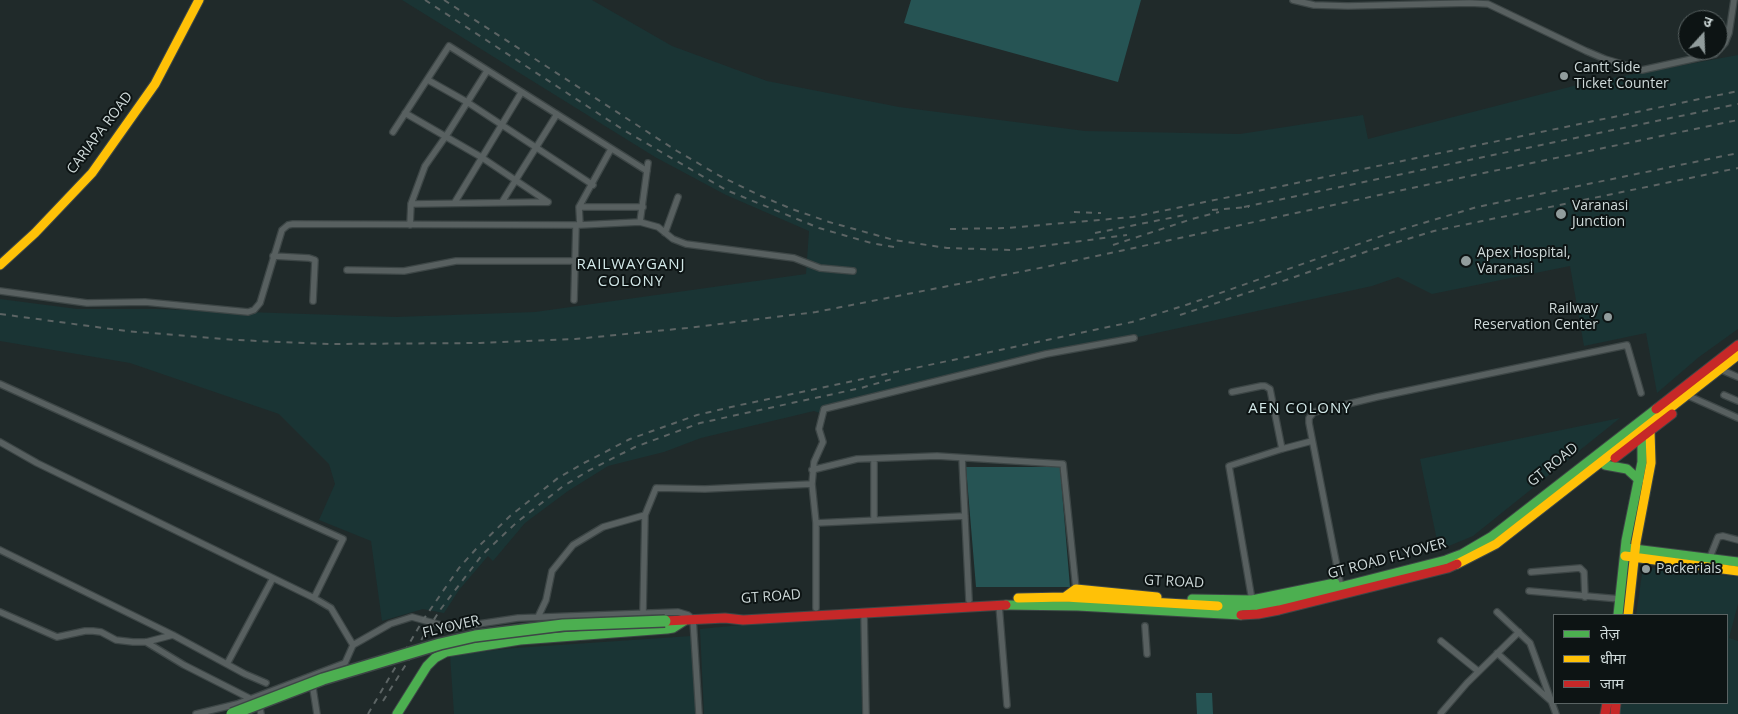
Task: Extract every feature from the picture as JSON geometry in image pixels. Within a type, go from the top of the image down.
[{"type":"main road","name":"CARIAPA ROAD","points":[[0,265],[36,233],[92,173],[155,84],[199,0]]},
{"type":"main road","name":"GT ROAD","points":[[1078,598],[1252,600],[1340,582],[1456,552],[1481,542],[1635,419],[1738,340]]},
{"type":"main road","name":"GT ROAD FLYOVER","points":[[1065,602],[1078,598],[1235,607],[1258,606],[1277,603],[1436,563],[1462,554],[1491,537],[1738,345]]},
{"type":"main road","name":"GT ROAD FLYOVER","points":[[1078,598],[1234,615],[1258,614],[1448,568],[1466,561],[1496,544],[1738,355]]},
{"type":"main road","name":"GT ROAD","points":[[725,618],[740,613],[970,600],[1065,602],[1078,610],[1234,618],[1281,613],[1470,563],[1497,548],[1646,435],[1738,360]]},
{"type":"main road","points":[[1623,609],[1646,435]]},
{"type":"main road","points":[[1630,553],[1651,463],[1646,435]]},
{"type":"main road","points":[[1605,465],[1627,469],[1639,480]]},
{"type":"main road","points":[[1630,553],[1708,562],[1738,562]]},
{"type":"main road","points":[[1708,562],[1738,571]]},
{"type":"main road","points":[[1065,602],[1078,598]]},
{"type":"main road","name":"GT ROAD","points":[[725,618],[743,620],[998,601]]},
{"type":"main road","name":"FLYOVER","points":[[235,709],[323,679],[432,646],[475,636],[563,625],[725,618]]},
{"type":"main road","points":[[397,714],[422,674],[435,658],[446,652],[506,642],[667,629],[690,619]]},
{"type":"street","points":[[1294,0],[1314,5],[1348,6],[1487,2],[1586,51],[1642,70],[1714,54],[1725,43],[1729,33],[1734,0]]},
{"type":"street","points":[[393,132],[449,46],[647,171]]},
{"type":"street","points":[[410,225],[411,204],[425,166],[488,71]]},
{"type":"street","points":[[428,80],[502,124],[592,185]]},
{"type":"street","points":[[455,202],[521,92]]},
{"type":"street","points":[[405,113],[516,178],[548,202],[411,204]]},
{"type":"street","points":[[502,202],[557,114]]},
{"type":"street","points":[[574,300],[575,261],[580,207],[612,149]]},
{"type":"street","points":[[640,222],[648,163]]},
{"type":"street","points":[[665,233],[678,197]]},
{"type":"street","points":[[580,207],[642,207]]},
{"type":"street","points":[[0,291],[87,303],[145,302],[248,312],[254,310],[260,303],[282,230],[288,225],[578,225],[640,222],[658,227],[676,241],[686,244],[794,258],[820,268],[854,271]]},
{"type":"street","points":[[273,256],[315,260],[313,301]]},
{"type":"street","points":[[347,270],[404,271],[456,261],[575,261]]},
{"type":"street","points":[[816,608],[816,523],[812,470],[823,442],[819,429],[824,410],[1046,354],[1134,338]]},
{"type":"street","points":[[1340,582],[1309,423],[1309,418],[1314,412],[1627,345],[1641,393]]},
{"type":"street","points":[[1724,371],[1738,377]]},
{"type":"street","points":[[0,384],[343,539],[314,598]]},
{"type":"street","points":[[1232,392],[1261,386],[1270,388],[1282,449]]},
{"type":"street","points":[[1724,395],[1738,401]]},
{"type":"street","points":[[1691,397],[1738,418]]},
{"type":"street","points":[[1252,600],[1229,466],[1312,441]]},
{"type":"street","points":[[0,442],[37,463],[314,598],[331,608],[353,645]]},
{"type":"street","points":[[812,470],[857,460],[937,456],[1063,464],[1078,598]]},
{"type":"street","points":[[962,458],[970,600]]},
{"type":"street","points":[[874,459],[874,520]]},
{"type":"street","points":[[643,613],[645,515],[656,488],[705,489],[812,484]]},
{"type":"street","points":[[538,617],[546,600],[552,572],[573,545],[603,527],[645,515]]},
{"type":"street","points":[[816,523],[965,516]]},
{"type":"street","points":[[1708,562],[1718,537],[1738,540]]},
{"type":"street","points":[[0,550],[174,635],[266,683]]},
{"type":"street","points":[[1531,572],[1580,568],[1584,572],[1585,597]]},
{"type":"street","points":[[227,664],[273,578]]},
{"type":"street","points":[[1529,591],[1585,597],[1623,609]]},
{"type":"street","points":[[998,601],[1007,705]]},
{"type":"street","points":[[0,612],[57,636],[93,631],[101,632],[124,642],[146,642],[174,635]]},
{"type":"street","points":[[196,714],[235,709],[251,698],[345,663],[353,645],[390,624],[412,617],[452,628],[518,618],[678,612],[688,615],[690,619],[699,714]]},
{"type":"street","points":[[864,612],[866,714]]},
{"type":"street","points":[[1497,612],[1530,643],[1556,714]]},
{"type":"street","points":[[469,625],[471,647]]},
{"type":"street","points":[[1145,626],[1147,654]]},
{"type":"street","points":[[1443,714],[1458,693],[1478,671],[1519,632]]},
{"type":"street","points":[[146,642],[184,665],[251,698]]},
{"type":"street","points":[[1441,642],[1478,671]]},
{"type":"street","points":[[1497,653],[1552,702]]},
{"type":"street","points":[[311,675],[318,714]]},
{"type":"street","points":[[258,696],[261,714]]},
{"type":"street","points":[[235,709],[240,714]]},
{"type":"shaded area","points":[[402,0],[592,0],[672,46],[767,81],[899,107],[1085,131],[1240,134],[1363,115],[1368,139],[1585,83],[1711,60],[1728,60],[1728,57],[1738,55],[1738,329],[1699,357],[1657,393],[1646,333],[1584,346],[1570,266],[1432,294],[1398,277],[1372,286],[867,396],[822,414],[814,411],[701,438],[664,452],[608,466],[568,491],[525,523],[493,561],[488,556],[459,590],[444,613],[423,609],[382,621],[371,541],[319,520],[335,484],[329,464],[279,414],[130,363],[0,341],[0,299],[77,309],[157,309],[396,317],[535,312],[806,274],[809,231],[726,195],[655,157]]},
{"type":"shaded area","points":[[911,0],[1141,0],[1118,82],[904,23]]},
{"type":"shaded area","points":[[1620,418],[1473,536],[1439,550],[1420,459]]},
{"type":"shaded area","points":[[966,467],[1060,467],[1070,587],[976,587]]},
{"type":"shaded area","points":[[1643,567],[1738,577],[1738,604],[1729,638],[1738,641],[1738,714],[1620,714],[1622,704],[1728,704],[1728,614],[1636,614]]},
{"type":"shaded area","points":[[861,616],[862,714],[704,714],[700,629],[812,618]]},
{"type":"shaded area","points":[[691,636],[698,714],[454,714],[450,655],[515,648]]},
{"type":"shaded area","points":[[1196,693],[1212,693],[1213,714],[1197,714]]},
{"type":"railway","points":[[425,0],[622,129],[726,190],[819,228],[871,243],[899,248]]},
{"type":"railway","points":[[444,0],[677,151],[720,176],[761,196],[829,222],[894,240],[947,248],[1012,250],[1127,235]]},
{"type":"railway","points":[[950,229],[1007,228],[1133,217],[1738,91]]},
{"type":"railway","points":[[1244,207],[1738,104]]},
{"type":"railway","points":[[0,314],[126,331],[236,340],[329,344],[480,343],[575,339],[687,328],[816,312],[1050,266],[1738,120]]},
{"type":"railway","points":[[368,714],[423,620],[459,568],[476,549],[510,516],[558,478],[630,439],[697,415],[1132,322],[1189,304],[1393,232],[1477,207],[1738,153]]},
{"type":"railway","points":[[1180,315],[1368,251],[1434,231],[1738,168]]},
{"type":"railway","points":[[1212,210],[1249,207]]},
{"type":"railway","points":[[1074,212],[1101,213]]},
{"type":"railway","points":[[1113,245],[1219,212]]},
{"type":"railway","points":[[1095,233],[1185,215]]},
{"type":"railway","points":[[383,701],[440,610],[482,555],[516,523],[562,487],[588,471],[635,447],[700,423],[861,388],[892,379]]},
{"type":"traffic: fast","points":[[1218,606],[1258,606],[1277,603],[1446,560],[1462,554],[1491,537],[1656,409]]},
{"type":"traffic: fast","points":[[1618,614],[1626,541],[1642,462],[1642,438]]},
{"type":"traffic: fast","points":[[1605,465],[1627,469],[1639,480]]},
{"type":"traffic: fast","points":[[1626,548],[1738,562]]},
{"type":"traffic: fast","points":[[1192,599],[1252,600],[1335,583]]},
{"type":"traffic: fast","points":[[1006,605],[1078,606],[1241,615]]},
{"type":"traffic: fast","points":[[232,714],[323,679],[440,644],[475,636],[563,625],[665,621]]},
{"type":"traffic: fast","points":[[397,714],[427,666],[435,658],[446,652],[520,640],[667,629],[673,628],[684,621]]},
{"type":"traffic: slow","points":[[0,265],[35,233],[92,173],[155,84],[199,0]]},
{"type":"traffic: slow","points":[[1457,564],[1496,544],[1738,355]]},
{"type":"traffic: slow","points":[[1628,614],[1636,542],[1651,463],[1650,431]]},
{"type":"traffic: slow","points":[[1625,556],[1738,571]]},
{"type":"traffic: slow","points":[[1065,597],[1076,589],[1157,597]]},
{"type":"traffic: slow","points":[[1018,598],[1065,597],[1218,606]]},
{"type":"traffic: jam","points":[[1656,409],[1738,345]]},
{"type":"traffic: jam","points":[[1615,458],[1672,414]]},
{"type":"traffic: jam","points":[[1241,615],[1279,610],[1448,568],[1457,564]]},
{"type":"traffic: jam","points":[[665,621],[725,618],[743,620],[1006,605]]},
{"type":"traffic: jam","points":[[1605,714],[1607,704]]},
{"type":"traffic: jam","points":[[1615,714],[1616,704]]},
{"type":"place","name":"Cantt Side Ticket Counter","points":[[1564,76]]},
{"type":"place","name":"Varanasi Junction","points":[[1561,214]]},
{"type":"place","name":"Apex Hospital, Varanasi","points":[[1466,261]]},
{"type":"place","name":"Railway Reservation Center","points":[[1608,317]]},
{"type":"place","name":"Packerials","points":[[1646,569]]},
{"type":"district","name":"RAILWAYGANJ COLONY","points":[[631,274]]},
{"type":"district","name":"AEN COLONY","points":[[1300,409]]}]
